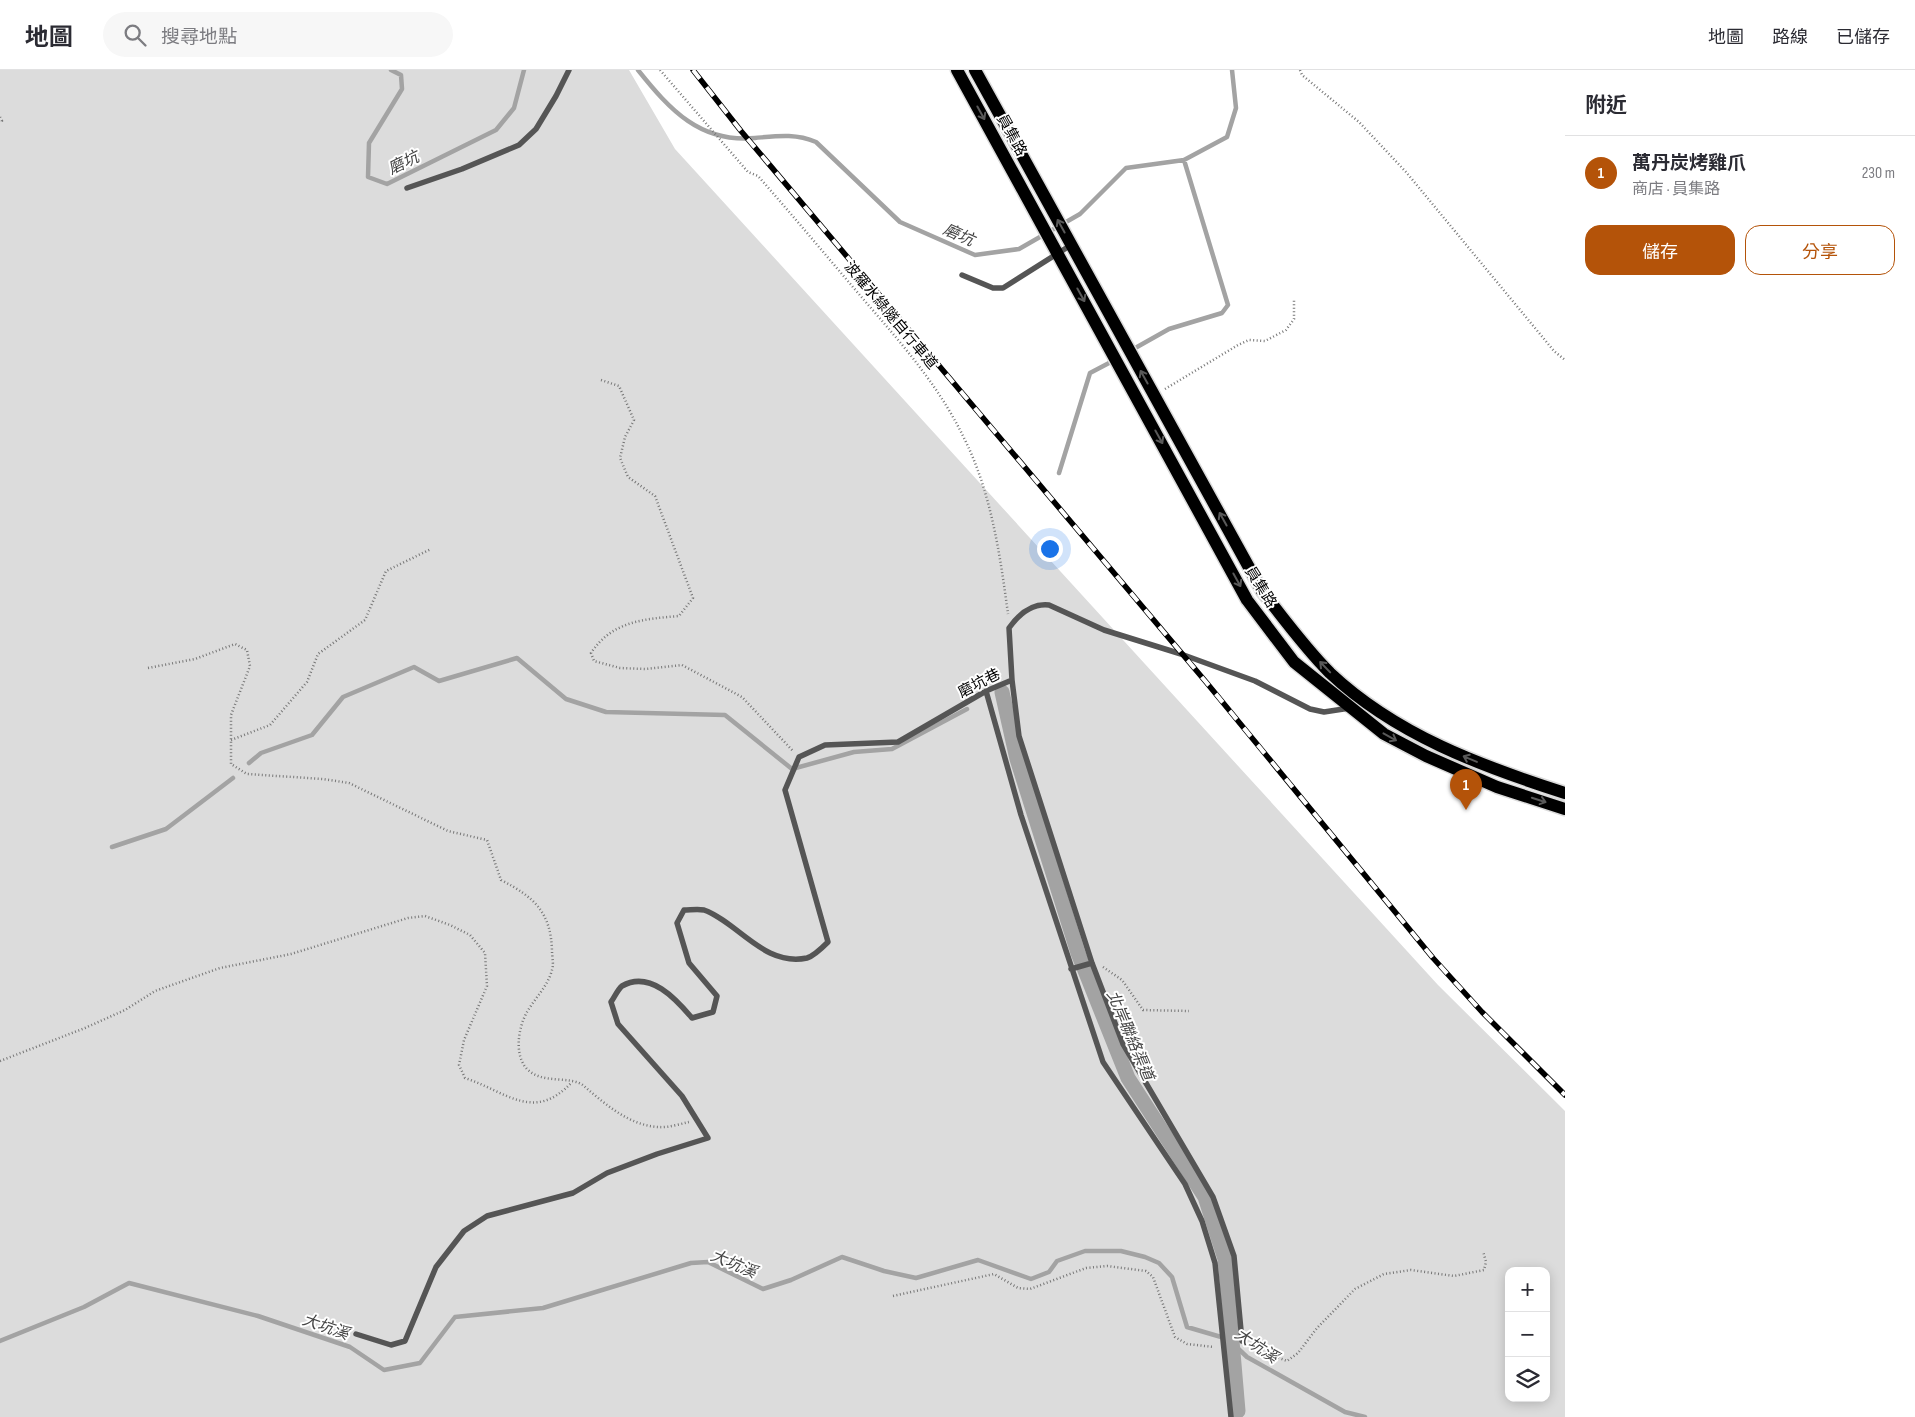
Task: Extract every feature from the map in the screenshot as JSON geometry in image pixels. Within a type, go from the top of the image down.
[{"type":"main road","name":"員集路","points":[[957,70],[1248,600],[1294,662],[1384,734],[1426,756],[1497,787],[1565,809]]},
{"type":"main road","name":"員集路","points":[[975,70],[1262,591],[1306,648],[1331,674],[1392,722],[1507,774],[1565,793]]},
{"type":"lane","points":[[406,188],[462,169],[519,145],[536,129],[569,70]]},
{"type":"lane","points":[[962,275],[994,288],[1003,288],[1071,245]]},
{"type":"lane","points":[[1010,628],[1024,612],[1041,604],[1049,605],[1104,630],[1181,654],[1255,681],[1310,709],[1324,712],[1350,708]]},
{"type":"lane","name":"磨坑巷","points":[[799,758],[825,745],[898,742],[986,691],[1012,680],[1010,628]]},
{"type":"lane","points":[[1012,680],[1019,736],[1092,963],[1123,1044],[1214,1197],[1234,1256],[1242,1341]]},
{"type":"lane","points":[[986,691],[1021,815],[1070,969],[1103,1062],[1185,1184],[1202,1221],[1215,1263],[1231,1417]]},
{"type":"lane","points":[[356,1334],[391,1345],[405,1341],[436,1267],[464,1230],[487,1216],[574,1193],[607,1173],[657,1154],[708,1138],[682,1096],[618,1024],[611,1002],[621,987],[637,981],[658,986],[674,998],[692,1018],[713,1012],[716,996],[689,963],[682,943],[677,922],[684,910],[702,910],[720,919],[764,951],[784,958],[808,958],[828,942],[784,790],[799,758]]},
{"type":"lane","points":[[1070,969],[1092,963]]},
{"type":"path","name":"波羅水綠隧自行車道","points":[[660,70],[748,172],[758,176],[916,360],[943,398],[965,439],[982,481],[1000,551],[1010,628]]},
{"type":"path","points":[[1300,70],[1302,74],[1359,122],[1406,172],[1554,351],[1565,360]]},
{"type":"path","points":[[0,117],[2,121],[0,122]]},
{"type":"path","points":[[1155,396],[1238,345],[1249,340],[1265,341],[1286,330],[1294,319],[1294,299]]},
{"type":"path","points":[[601,380],[619,386],[634,420],[625,437],[620,458],[628,477],[654,496],[693,598],[679,616],[636,620],[601,638],[591,653],[594,661],[620,668],[646,669],[682,665],[742,698],[799,758]]},
{"type":"path","points":[[231,740],[270,725],[307,682],[318,654],[365,620],[386,571],[431,549]]},
{"type":"path","points":[[148,668],[196,659],[235,644],[247,650],[250,666],[231,715],[231,764],[247,774],[323,779],[349,783],[448,831],[487,840],[501,880],[524,892],[540,908],[551,936],[552,970],[542,992],[526,1013],[519,1038],[520,1057],[528,1070],[540,1077],[581,1083],[608,1106],[634,1121],[659,1127],[698,1121]]},
{"type":"path","points":[[0,1061],[85,1028],[125,1010],[155,992],[220,968],[291,954],[408,918],[425,916],[470,935],[486,953],[487,986],[464,1040],[459,1065],[465,1078],[483,1084],[503,1096],[531,1102],[548,1101],[560,1096],[572,1082]]},
{"type":"path","points":[[1092,963],[1108,968],[1122,980],[1143,1010],[1189,1011]]},
{"type":"path","points":[[1242,1341],[1287,1361],[1298,1353],[1317,1328],[1355,1289],[1384,1274],[1411,1270],[1454,1276],[1484,1270],[1486,1262],[1483,1251]]},
{"type":"path","points":[[893,1296],[994,1274],[1018,1288],[1030,1289],[1086,1268],[1107,1266],[1146,1271],[1153,1277],[1175,1337],[1187,1344],[1223,1347]]},
{"type":"shaded area","points":[[0,70],[629,70],[675,149],[1438,985],[1565,1111],[1565,1417],[0,1417]]},
{"type":"waterway","name":"磨坑","points":[[391,70],[401,75],[402,89],[369,143],[368,177],[387,184],[496,130],[514,108],[524,70]]},
{"type":"waterway","name":"磨坑","points":[[638,70],[675,110],[688,121],[702,129],[718,135],[735,138],[786,136],[801,137],[816,142],[900,222],[975,255],[1019,249],[1080,214],[1126,168],[1184,160],[1227,137],[1236,108],[1232,70]]},
{"type":"waterway","points":[[1137,347],[1169,329],[1222,313],[1228,305],[1184,160]]},
{"type":"waterway","points":[[1059,473],[1090,373],[1109,363]]},
{"type":"waterway","points":[[249,763],[261,753],[312,735],[343,697],[414,667],[439,681],[517,658],[566,699],[606,712],[725,715],[792,769],[854,752],[892,749],[967,709]]},
{"type":"waterway","name":"北岸聯絡渠道","points":[[1002,692],[1017,759],[1078,953],[1128,1078],[1205,1197],[1225,1259],[1238,1411]]},
{"type":"waterway","points":[[112,847],[166,829],[233,778]]},
{"type":"waterway","name":"大坑溪","points":[[0,1341],[84,1307],[129,1283],[258,1316],[350,1347],[384,1370],[420,1363],[455,1317],[543,1308],[691,1263],[708,1262],[763,1289],[791,1280],[842,1257],[884,1271],[916,1278],[978,1260],[1031,1279],[1049,1272],[1057,1261],[1085,1251],[1121,1251],[1145,1257],[1159,1263],[1172,1277],[1187,1327],[1228,1339],[1247,1357],[1345,1412],[1365,1417]]},
{"type":"railway","points":[[693,70],[741,131],[1206,682],[1433,958],[1482,1012],[1565,1095]]},
{"type":"place","name":"萬丹炭烤雞爪","points":[[1466,810]]}]
